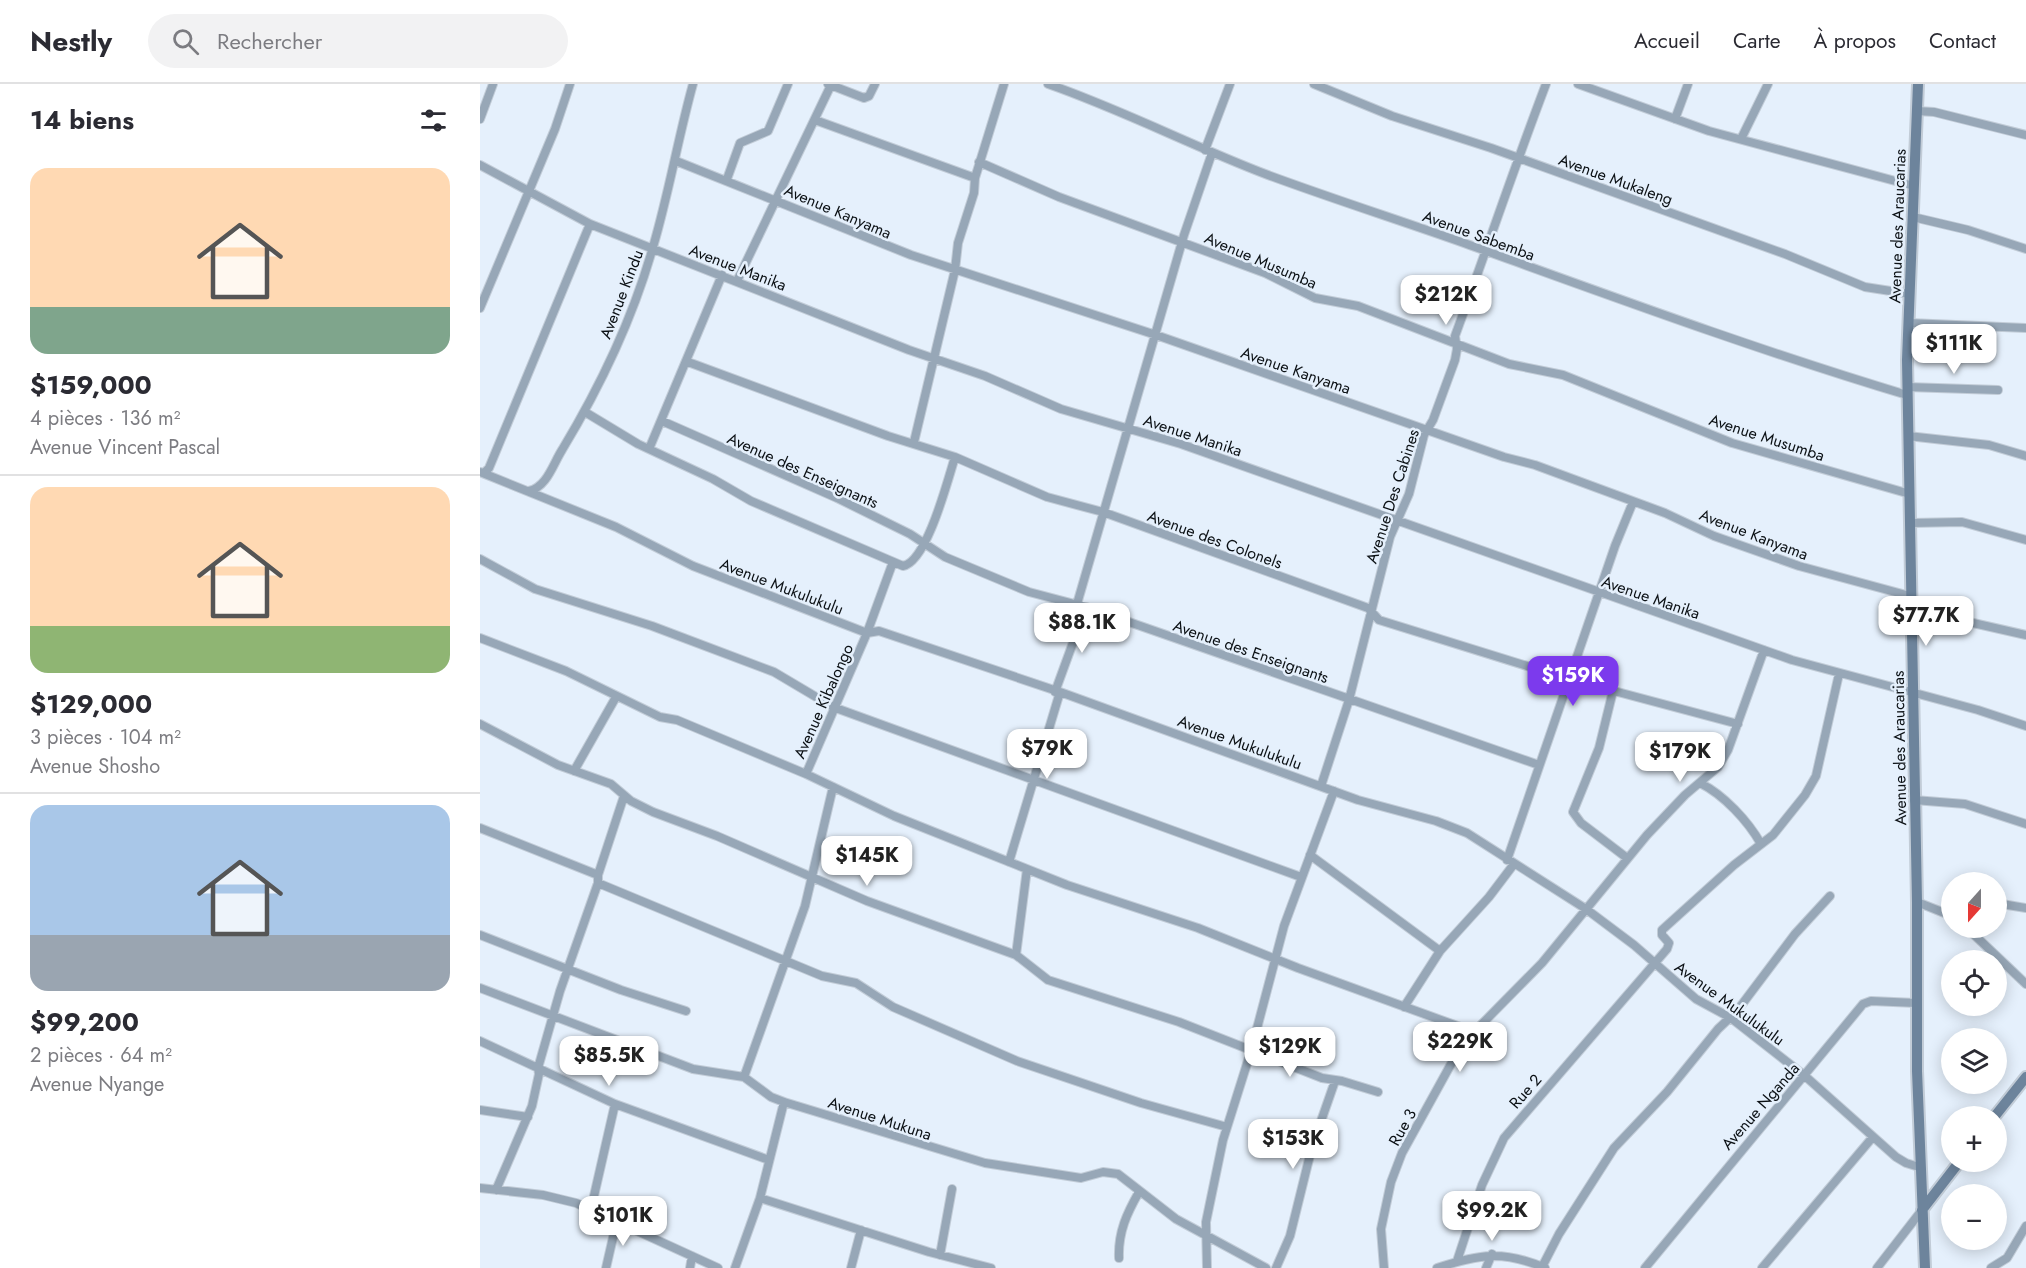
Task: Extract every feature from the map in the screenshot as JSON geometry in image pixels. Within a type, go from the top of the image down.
[{"type":"street","points":[[480,119],[493,84]]},
{"type":"street","points":[[480,308],[555,129],[570,84]]},
{"type":"street","name":"Avenue Kindu","points":[[528,491],[542,486],[585,412],[636,300],[653,248],[676,161],[693,84]]},
{"type":"street","points":[[727,180],[740,143],[768,131],[788,84]]},
{"type":"street","points":[[737,281],[815,120],[829,85],[862,98],[869,96],[875,84]]},
{"type":"street","points":[[914,442],[955,270],[958,243],[974,192],[979,162],[1005,84]]},
{"type":"street","name":"Avenue Sabemba","points":[[1048,84],[1088,98],[1208,151],[1573,284],[1907,391],[1998,390]]},
{"type":"street","points":[[1009,862],[1082,605],[1103,512],[1208,151],[1230,84]]},
{"type":"street","name":"Avenue Mukaleng","points":[[1314,84],[1392,116],[1518,158],[1785,254],[1865,287],[1910,294]]},
{"type":"street","name":"Avenue Des Cabines","points":[[1321,786],[1349,700],[1390,537],[1409,494],[1426,431],[1433,420],[1451,373],[1457,352],[1455,336],[1546,84]]},
{"type":"street","points":[[1578,84],[1675,119],[1914,186]]},
{"type":"street","points":[[1675,119],[1688,84]]},
{"type":"street","points":[[1741,139],[1768,84]]},
{"type":"street","name":"Avenue des Araucarias","points":[[1918,84],[1907,391],[1917,902],[1919,1167],[1925,1268]]},
{"type":"street","points":[[1917,111],[1934,112],[2026,135]]},
{"type":"street","points":[[815,120],[975,178]]},
{"type":"street","name":"Avenue Kanyama","points":[[676,161],[775,199],[856,234],[955,270],[1156,335],[1315,392],[1386,414],[1426,431],[1504,457],[1528,462],[1665,513],[1714,536],[1799,566],[1910,596]]},
{"type":"street","name":"Avenue Musumba","points":[[979,162],[1059,197],[1265,273],[1315,298],[1358,306],[1509,364],[1563,375],[1732,443],[1910,494]]},
{"type":"street","name":"Avenue Manika","points":[[480,165],[590,224],[933,358],[985,376],[1041,402],[1181,444],[1764,650],[1839,674],[1913,692],[2026,726]]},
{"type":"street","points":[[1912,217],[1968,230],[2026,249]]},
{"type":"street","points":[[482,472],[489,468],[590,224]]},
{"type":"street","points":[[649,449],[688,362],[722,275]]},
{"type":"street","points":[[1909,323],[2026,328]]},
{"type":"street","name":"Avenue des Colonels","points":[[688,362],[888,436],[914,442],[955,457],[1047,497],[1103,512],[1371,611],[1378,620],[1569,679],[1738,723]]},
{"type":"street","points":[[585,412],[649,449],[760,505],[903,566],[909,565],[934,520],[955,457]]},
{"type":"street","name":"Avenue des Enseignants","points":[[662,421],[837,498],[945,557],[1029,592],[1082,605],[1539,765]]},
{"type":"street","points":[[1908,436],[1989,445],[2026,456]]},
{"type":"street","name":"Avenue Mukulukulu","points":[[482,472],[616,527],[693,566],[867,633],[879,631],[1058,692],[1334,791],[1451,826],[1476,838],[1586,909],[1655,963],[1696,999],[1731,1018],[1805,1076],[1872,1138],[1901,1161],[1919,1167]]},
{"type":"street","points":[[1404,1007],[1440,951],[1494,892],[1510,862],[1539,765],[1633,502]]},
{"type":"street","points":[[1911,523],[1962,522],[2026,540]]},
{"type":"street","points":[[480,559],[535,589],[652,626],[774,672],[833,707],[1301,877]]},
{"type":"street","name":"Avenue Kibalongo","points":[[806,774],[833,707],[867,633],[893,562]]},
{"type":"street","points":[[1911,613],[1970,621],[2026,634]]},
{"type":"street","points":[[480,638],[566,671],[660,717],[677,720],[806,774],[894,816],[1009,862],[1115,902],[1198,928],[1277,960],[1474,1032]]},
{"type":"street","name":"Rue 3","points":[[1384,1268],[1381,1228],[1397,1164],[1456,1055],[1474,1032],[1536,970],[1627,858],[1685,795],[1725,758],[1764,650]]},
{"type":"street","points":[[1700,783],[1724,799],[1754,831],[1761,844],[1776,832],[1814,782],[1839,674]]},
{"type":"street","points":[[1613,691],[1599,748],[1573,812],[1581,823],[1627,858]]},
{"type":"street","points":[[574,771],[616,697]]},
{"type":"street","points":[[480,723],[547,760],[611,784],[624,796],[653,812],[918,921],[1016,955],[1048,980],[1149,1011],[1335,1081],[1378,1092]]},
{"type":"street","points":[[744,1077],[813,877],[833,787]]},
{"type":"street","points":[[1207,1268],[1208,1204],[1227,1127],[1277,960],[1284,926],[1334,791]]},
{"type":"street","points":[[496,1190],[512,1147],[528,1117],[552,1015],[624,796]]},
{"type":"street","points":[[1914,800],[1965,804],[2026,824]]},
{"type":"street","points":[[480,828],[785,962],[829,978],[856,983],[887,1004],[1017,1061],[1151,1107],[1227,1127]]},
{"type":"street","name":"Rue 2","points":[[1457,1261],[1482,1185],[1504,1138],[1669,945],[1662,935],[1662,930],[1734,865],[1761,844]]},
{"type":"street","points":[[1310,855],[1440,951]]},
{"type":"street","points":[[1016,955],[1027,869]]},
{"type":"street","points":[[1437,1268],[1457,1261],[1492,1254],[1508,1255],[1539,1267],[1614,1148],[1667,1092],[1718,1029],[1731,1018],[1795,934],[1830,896]]},
{"type":"street","points":[[1917,902],[1941,911]]},
{"type":"street","points":[[2007,905],[2026,908]]},
{"type":"street","points":[[480,935],[621,990],[686,1011]]},
{"type":"street","points":[[1978,938],[2026,984]]},
{"type":"street","name":"Avenue Mukuna","points":[[480,988],[693,1069],[744,1077],[771,1097],[784,1102],[985,1163],[1081,1178],[1103,1172],[1113,1173],[1124,1178],[1176,1218],[1266,1268]]},
{"type":"street","name":"Avenue Nganda","points":[[1645,1268],[1709,1187],[1805,1076],[1863,1004],[1871,1001],[1916,1003]]},
{"type":"street","points":[[480,1041],[615,1104],[769,1160]]},
{"type":"street","points":[[2003,1106],[2026,1077]]},
{"type":"street","points":[[1276,1268],[1290,1236],[1311,1147],[1335,1081]]},
{"type":"street","points":[[735,1268],[759,1198],[784,1102]]},
{"type":"street","points":[[591,1209],[615,1104]]},
{"type":"street","points":[[480,1110],[528,1117]]},
{"type":"street","points":[[1762,1268],[1872,1138]]},
{"type":"street","points":[[1877,1268],[1951,1172]]},
{"type":"street","points":[[480,1188],[560,1198],[617,1220],[718,1268]]},
{"type":"street","points":[[940,1255],[952,1190]]},
{"type":"street","points":[[1119,1258],[1118,1240],[1121,1228],[1140,1191]]},
{"type":"street","points":[[759,1198],[940,1255],[992,1268]]},
{"type":"street","points":[[606,1268],[617,1220]]},
{"type":"street","points":[[1991,1268],[2007,1258],[2026,1226]]},
{"type":"street","points":[[851,1268],[861,1230]]},
{"type":"street","points":[[1485,1268],[1492,1254]]},
{"type":"street","points":[[690,1268],[692,1256]]}]
